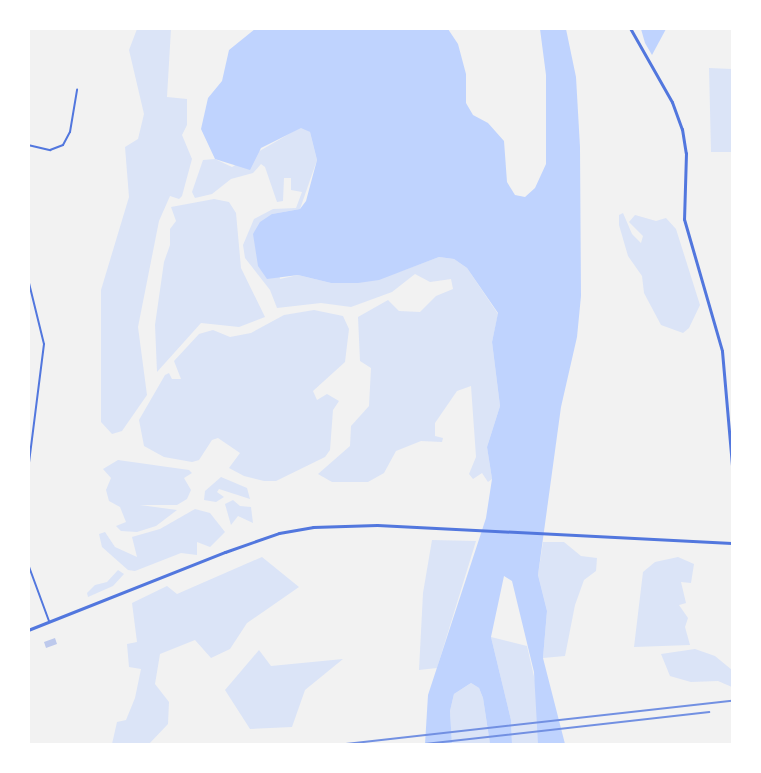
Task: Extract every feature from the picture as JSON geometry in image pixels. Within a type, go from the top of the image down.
[{"type":"street","points":[[630,28],[672,102],[684,135],[684,219],[722,351],[732,466]]},
{"type":"street","points":[[28,145],[50,150],[63,146],[70,132],[77,90]]},
{"type":"street","points":[[28,279],[44,344],[28,471]]},
{"type":"street","points":[[28,630],[279,533],[332,525],[578,534],[732,543]]},
{"type":"street","points":[[28,564],[49,622]]},
{"type":"shaded area","points":[[137,29],[171,29],[167,97],[187,99],[187,125],[182,135],[192,159],[182,196],[179,199],[170,196],[159,221],[138,327],[147,395],[122,431],[112,434],[101,422],[101,290],[129,197],[125,147],[138,139],[144,114],[129,50]]},
{"type":"shaded area","points":[[709,68],[732,69],[732,152],[711,152]]},
{"type":"shaded area","points":[[301,127],[310,132],[317,160],[300,209],[272,214],[280,279],[298,275],[331,283],[399,272],[439,257],[454,259],[467,268],[498,314],[492,342],[500,406],[487,447],[492,479],[488,482],[482,473],[473,479],[469,474],[476,457],[471,386],[457,391],[435,423],[435,436],[443,438],[442,442],[421,441],[396,451],[384,473],[368,482],[332,482],[318,474],[350,446],[351,426],[369,406],[371,368],[360,361],[358,317],[388,300],[399,311],[420,312],[436,296],[453,289],[451,279],[430,282],[415,274],[392,292],[351,307],[321,303],[277,308],[270,290],[245,258],[243,245],[254,219],[273,209],[296,208],[302,192],[291,190],[291,178],[284,178],[283,201],[277,202],[265,167],[261,164],[253,173],[231,179],[212,194],[195,198],[192,192],[203,160],[215,159],[232,167]]},
{"type":"shaded area","points":[[214,199],[229,202],[236,213],[241,268],[265,317],[239,327],[201,323],[157,372],[155,325],[164,262],[170,245],[170,229],[176,221],[171,207]]},
{"type":"shaded area","points":[[623,213],[632,234],[641,243],[643,236],[629,222],[635,215],[656,221],[666,218],[676,229],[700,305],[689,328],[683,333],[661,325],[644,293],[642,276],[628,256],[619,225],[619,215]]},
{"type":"shaded area","points":[[314,310],[343,316],[349,329],[345,362],[313,391],[317,400],[327,394],[339,401],[333,410],[330,450],[325,457],[276,481],[264,481],[244,476],[229,468],[240,453],[218,438],[212,440],[199,460],[192,462],[164,457],[144,446],[139,420],[165,375],[169,373],[172,379],[181,379],[174,361],[199,334],[213,330],[230,337],[251,333],[284,315]]},
{"type":"shaded area","points":[[118,460],[189,470],[192,473],[184,478],[191,490],[187,499],[177,505],[140,505],[177,510],[156,526],[137,532],[121,531],[116,526],[126,522],[120,507],[109,501],[106,490],[111,478],[103,469]]},
{"type":"shaded area","points":[[221,477],[247,488],[250,499],[219,489],[217,492],[224,497],[216,502],[204,500],[205,491]]},
{"type":"shaded area","points":[[233,500],[240,506],[251,507],[253,523],[238,516],[231,525],[225,504]]},
{"type":"shaded area","points":[[195,509],[210,513],[225,532],[210,547],[197,542],[197,555],[181,553],[135,571],[128,570],[102,547],[99,534],[105,532],[115,547],[137,557],[132,537],[160,529]]},
{"type":"shaded area","points":[[432,540],[476,541],[437,668],[419,670],[423,593]]},
{"type":"shaded area","points":[[543,542],[564,542],[581,556],[597,558],[596,571],[584,580],[575,605],[565,656],[543,658],[547,611],[538,575]]},
{"type":"shaded area","points":[[262,557],[299,587],[247,623],[230,649],[211,658],[195,640],[160,654],[155,684],[169,702],[168,724],[149,744],[112,744],[117,722],[126,720],[135,698],[141,669],[129,667],[127,644],[137,642],[132,603],[167,586],[177,594]]},
{"type":"shaded area","points":[[678,557],[694,564],[691,583],[681,582],[686,603],[679,605],[688,618],[685,627],[690,645],[634,647],[643,572],[655,562]]},
{"type":"shaded area","points":[[118,570],[124,574],[113,586],[88,597],[87,593],[95,585],[107,582]]},
{"type":"shaded area","points":[[491,637],[527,646],[538,694],[538,744],[512,744],[511,720]]},
{"type":"shaded area","points":[[695,649],[715,656],[732,670],[732,687],[718,681],[691,682],[670,676],[661,654]]},
{"type":"shaded area","points":[[259,650],[271,666],[343,659],[305,690],[292,727],[250,729],[225,690]]},
{"type":"shaded area","points":[[471,683],[479,688],[483,698],[490,744],[452,744],[450,711],[454,694]]},
{"type":"water","points":[[255,29],[448,29],[458,44],[466,74],[466,103],[473,115],[488,123],[504,141],[507,182],[515,195],[525,197],[535,188],[546,164],[546,75],[540,29],[566,29],[576,77],[580,147],[581,296],[577,337],[561,407],[538,575],[547,611],[543,658],[565,744],[538,744],[534,672],[512,581],[504,576],[491,637],[511,720],[512,744],[490,744],[483,698],[479,688],[471,683],[454,694],[450,711],[452,744],[425,744],[428,695],[486,518],[492,479],[487,447],[500,406],[492,342],[498,313],[467,268],[454,259],[439,257],[379,280],[358,283],[331,283],[298,275],[267,279],[258,266],[253,234],[260,222],[272,214],[300,209],[306,201],[317,160],[310,132],[301,128],[261,148],[250,170],[215,159],[201,129],[208,98],[222,81],[229,50]]},
{"type":"water","points":[[641,29],[666,29],[652,55],[645,43]]},
{"type":"building","points":[[55,638],[57,644],[46,648],[44,642]]},
{"type":"railway","points":[[346,744],[732,701]]},
{"type":"railway","points":[[425,744],[709,712]]}]
